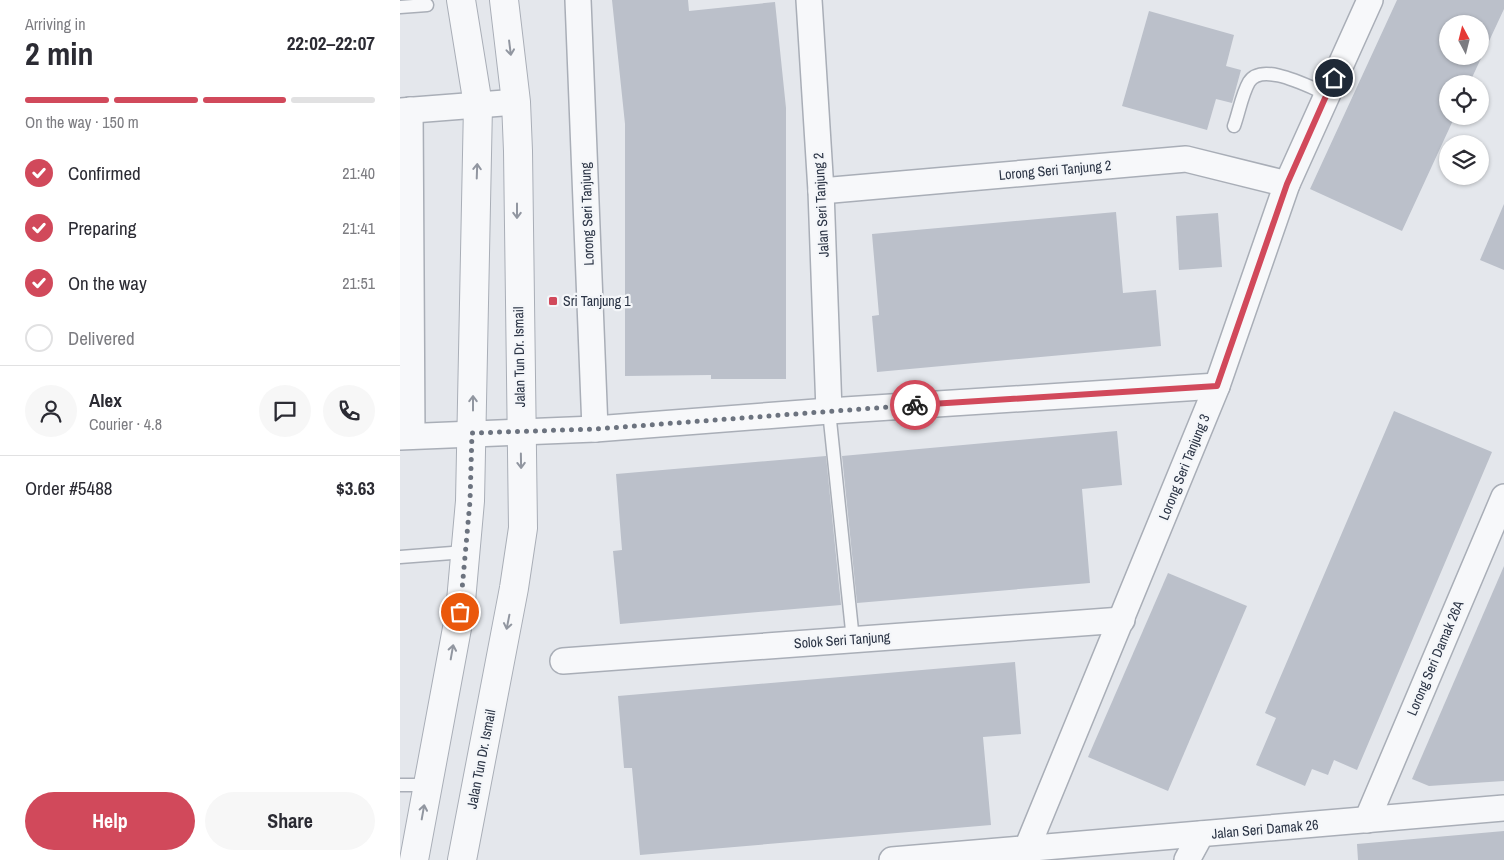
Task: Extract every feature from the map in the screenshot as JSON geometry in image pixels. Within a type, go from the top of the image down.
[{"type":"street","points":[[414,860],[460,612],[472,433],[478,105],[461,0]]},
{"type":"street","name":"Jalan Tun Dr. Ismail","points":[[462,860],[512,598],[523,528],[516,102],[504,0]]},
{"type":"street","name":"Lorong Seri Tanjung","points":[[578,0],[595,429]]},
{"type":"street","name":"Jalan Seri Tanjung 2","points":[[809,0],[820,191],[829,411]]},
{"type":"street","name":"Lorong Seri Tanjung 3","points":[[1026,848],[1122,620],[1217,386],[1287,184],[1370,0]]},
{"type":"street","points":[[516,102],[405,111],[406,437],[595,429],[829,411],[1217,386]]},
{"type":"street","name":"Lorong Seri Tanjung 2","points":[[820,191],[1186,159],[1287,184]]},
{"type":"street","name":"Lorong Seri Damak 26A","points":[[1366,820],[1504,497]]},
{"type":"street","name":"Solok Seri Tanjung","points":[[563,661],[1122,620]]},
{"type":"street","name":"Jalan Seri Damak 26","points":[[892,860],[1504,808]]},
{"type":"street","points":[[1187,860],[1201,834]]},
{"type":"lane","points":[[400,7],[427,5]]},
{"type":"lane","points":[[1234,126],[1250,81],[1259,73],[1270,72],[1328,94]]},
{"type":"lane","points":[[829,411],[853,640]]},
{"type":"lane","points":[[400,557],[465,552]]},
{"type":"lane","points":[[400,785],[428,785]]},
{"type":"building","points":[[612,0],[688,0],[689,11],[775,2],[786,108],[786,379],[711,379],[711,375],[625,376],[625,124]]},
{"type":"building","points":[[1397,0],[1504,0],[1504,9],[1489,41],[1489,15],[1439,15],[1439,65],[1478,65],[1473,75],[1439,75],[1439,125],[1451,125],[1446,135],[1439,135],[1439,151],[1402,231],[1310,189]]},
{"type":"building","points":[[1149,11],[1234,35],[1226,66],[1241,70],[1232,103],[1216,99],[1207,130],[1122,106]]},
{"type":"building","points":[[1504,204],[1504,270],[1480,260]]},
{"type":"building","points":[[1116,212],[1123,293],[1156,290],[1161,346],[877,372],[872,316],[879,315],[872,234]]},
{"type":"building","points":[[1218,213],[1222,267],[1179,270],[1176,216]]},
{"type":"building","points":[[1394,411],[1492,452],[1357,770],[1334,760],[1328,775],[1312,769],[1305,786],[1256,765],[1276,718],[1265,713]]},
{"type":"building","points":[[1117,431],[1122,485],[1082,489],[1090,583],[857,603],[842,456]]},
{"type":"building","points":[[826,456],[841,605],[620,624],[613,551],[622,550],[616,474]]},
{"type":"building","points":[[1504,566],[1504,781],[1429,786],[1412,779]]},
{"type":"building","points":[[1168,573],[1247,606],[1168,791],[1088,757]]},
{"type":"building","points":[[1015,662],[1021,734],[983,737],[991,825],[640,855],[632,768],[624,768],[618,696]]},
{"type":"building","points":[[1504,831],[1504,860],[1358,860],[1357,844]]},
{"type":"way so far","points":[[460,612],[470,501],[472,433],[595,429],[915,405]]},
{"type":"place","name":"Sri Tanjung 1","points":[[553,301]]},
{"type":"route","points":[[915,405],[1217,386],[1287,184],[1334,78]]}]
